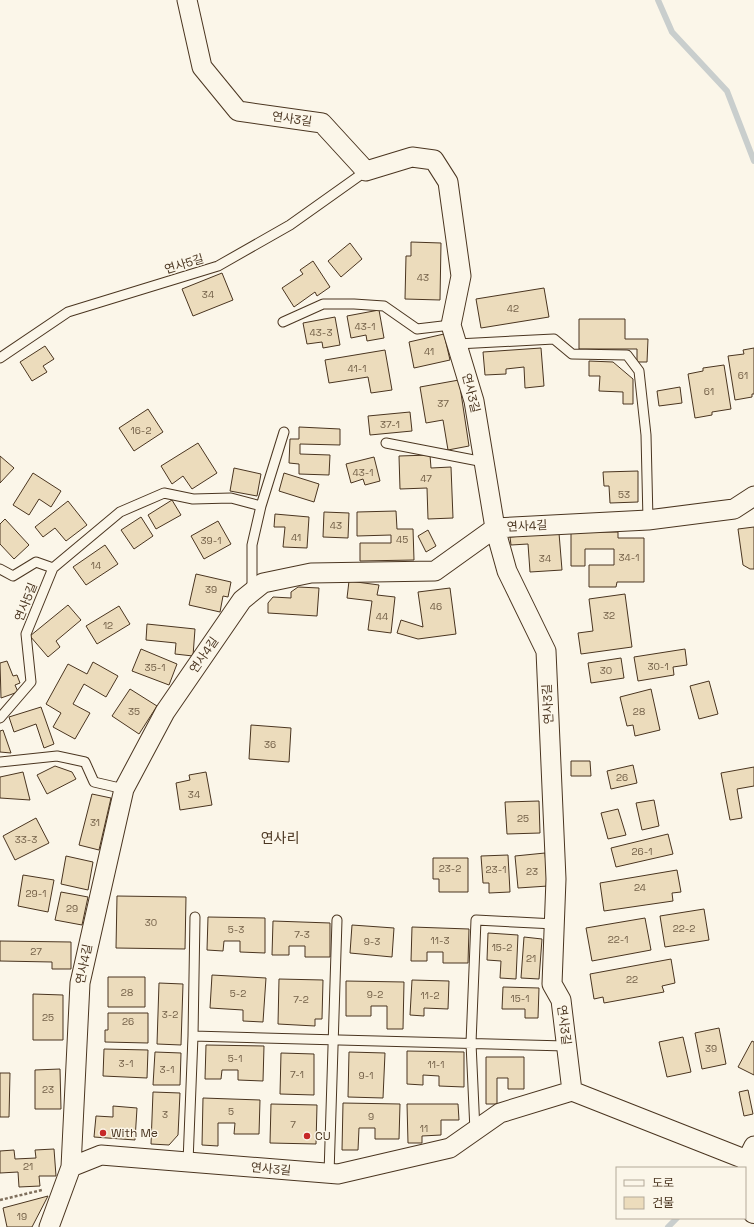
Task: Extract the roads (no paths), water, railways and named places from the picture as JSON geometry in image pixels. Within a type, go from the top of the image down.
[{"type":"street","name":"연사3길","points":[[71,1167],[101,1155],[338,1174],[450,1148],[500,1113],[572,1091],[561,1000],[552,984],[556,879],[546,651],[507,572],[494,528],[474,401],[451,325],[461,276],[448,182],[434,160],[412,157],[366,171],[322,123],[238,111],[202,67],[187,0]]},
{"type":"street","name":"연사4길","points":[[48,1227],[71,1167],[80,983],[124,789],[165,712],[242,600],[263,583],[311,574],[435,571],[494,528],[648,520],[734,509],[754,496]]},
{"type":"street","points":[[572,1091],[736,1167]]},
{"type":"street","points":[[749,1173],[754,1212]]},
{"type":"lane","name":"연사5길","points":[[0,358],[68,312],[218,266],[290,225],[366,171]]},
{"type":"lane","points":[[283,322],[323,304],[354,304],[384,306],[417,329],[451,325]]},
{"type":"lane","points":[[457,344],[554,339],[572,354],[627,355],[639,371],[646,435],[648,520]]},
{"type":"lane","points":[[252,593],[252,545],[261,506],[284,432]]},
{"type":"lane","points":[[386,444],[484,462]]},
{"type":"lane","points":[[53,568],[120,512],[164,493],[193,499],[231,498],[261,506]]},
{"type":"lane","name":"연사5길","points":[[0,569],[13,576],[36,562],[53,568],[26,634],[31,682],[0,718]]},
{"type":"lane","points":[[0,762],[58,756],[85,762],[94,782],[124,789]]},
{"type":"lane","points":[[188,1162],[193,1036],[195,917]]},
{"type":"lane","points":[[329,1174],[335,1040],[337,920]]},
{"type":"lane","points":[[475,1131],[471,1043],[476,920],[555,924]]},
{"type":"lane","points":[[193,1036],[566,1046]]},
{"type":"waterway","points":[[658,0],[672,32],[727,91],[754,161]]},
{"type":"waterway","points":[[668,1227],[676,1219]]},
{"type":"place","name":"With Me","points":[[103,1133]]},
{"type":"place","name":"CU","points":[[307,1136]]},
{"type":"district","name":"연사리","points":[[280,838]]}]
